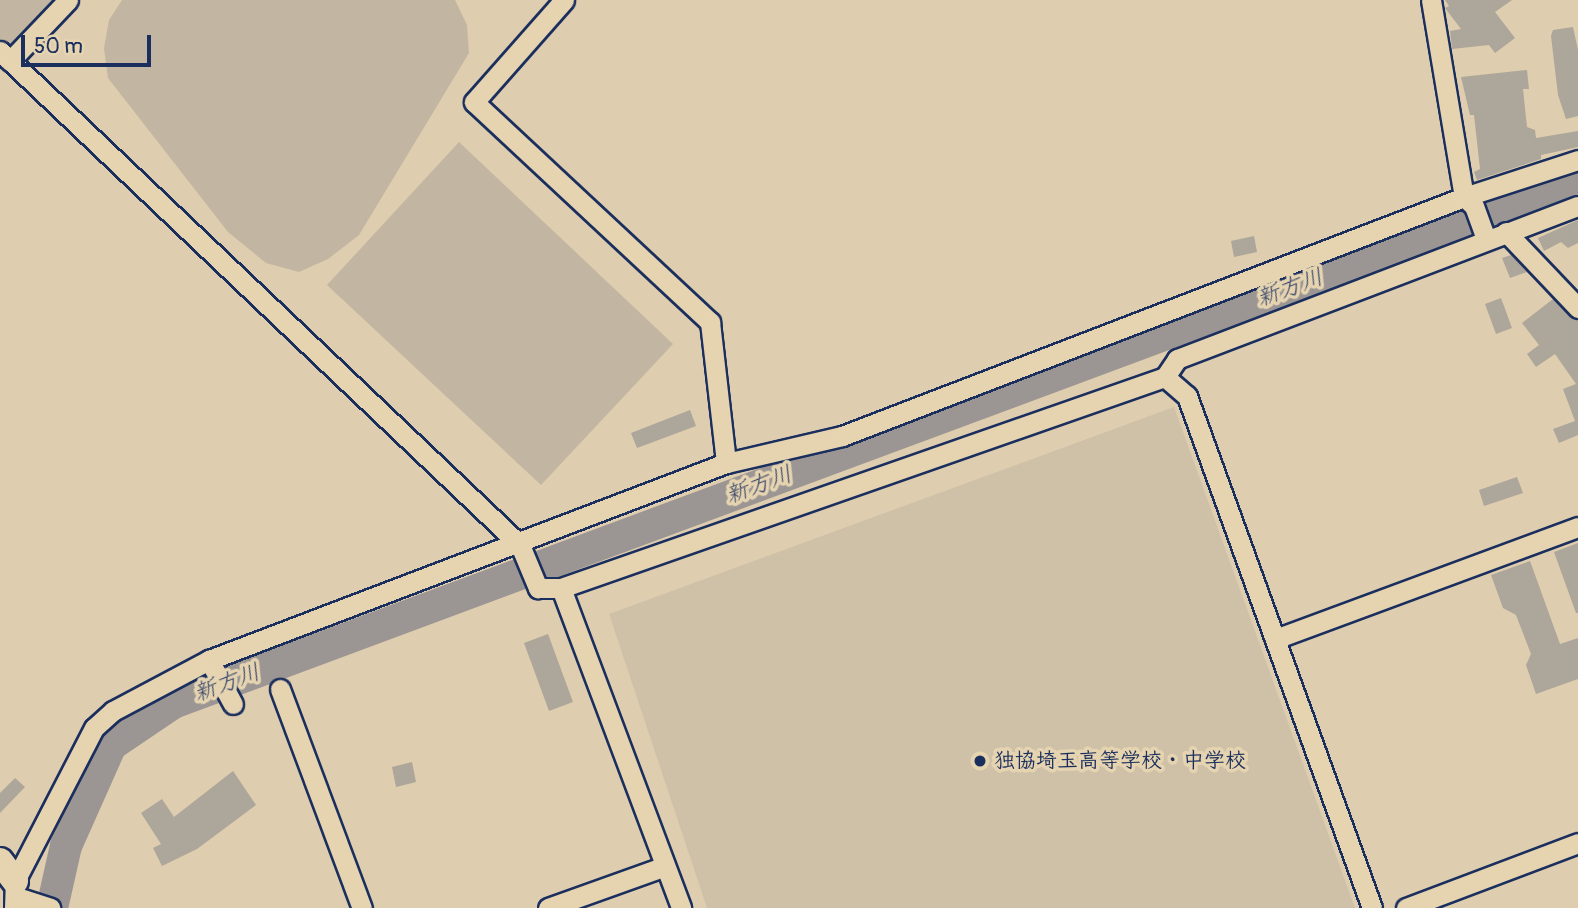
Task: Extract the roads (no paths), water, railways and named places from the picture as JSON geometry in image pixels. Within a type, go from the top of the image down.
[{"type":"street","points":[[68,0],[5,56],[524,552],[538,588],[561,588],[1166,377],[1177,359],[1485,235],[1506,232],[1578,206]]},
{"type":"street","points":[[564,0],[474,102],[710,322],[726,463]]},
{"type":"street","points":[[1431,0],[1469,202],[1485,235]]},
{"type":"street","points":[[50,908],[11,887],[94,728],[113,711],[209,660],[524,552],[726,463],[842,436],[1578,160]]},
{"type":"street","points":[[1506,232],[1578,308]]},
{"type":"street","points":[[1166,377],[1187,396],[1372,908]]},
{"type":"street","points":[[1275,639],[1578,527]]},
{"type":"street","points":[[561,588],[681,908]]},
{"type":"street","points":[[209,660],[233,704]]},
{"type":"street","points":[[280,689],[362,908]]},
{"type":"street","points":[[1406,908],[1578,843]]},
{"type":"street","points":[[548,908],[665,866]]},
{"type":"waterway","name":"新方川","points":[[52,908],[66,846],[111,745],[173,703],[1578,181]]},
{"type":"place","name":"独協埼玉高等学校・中学校","points":[[980,761]]}]
